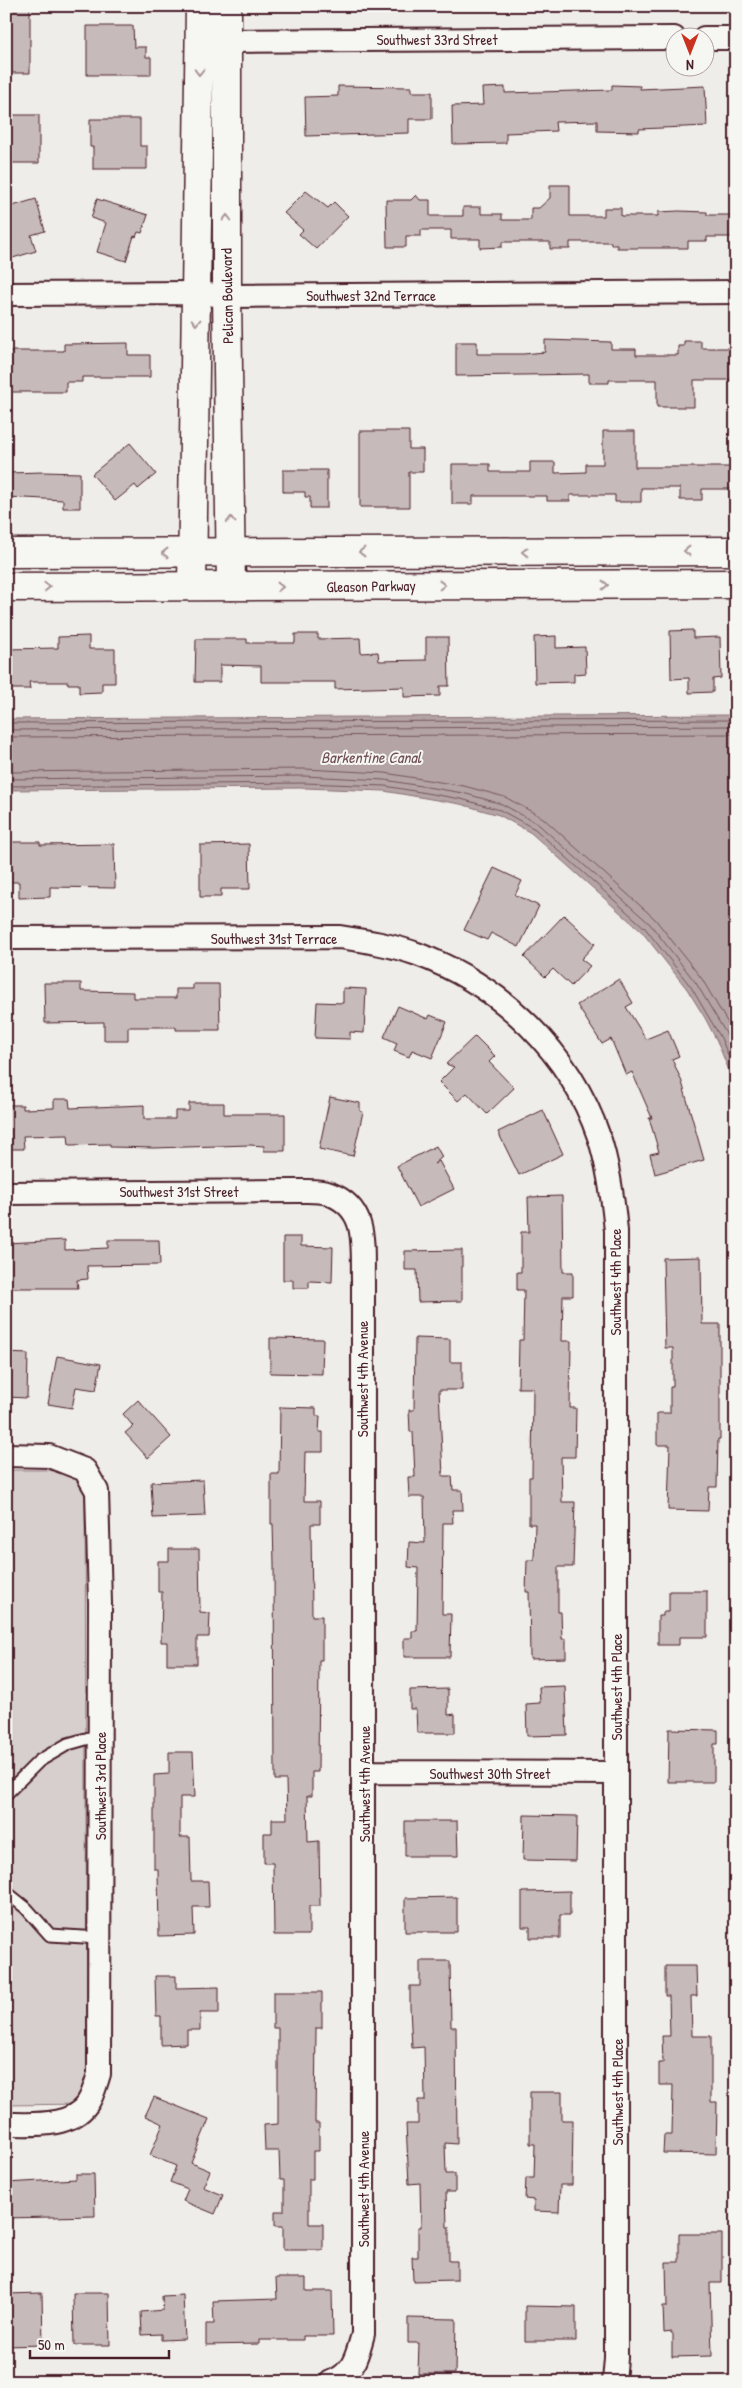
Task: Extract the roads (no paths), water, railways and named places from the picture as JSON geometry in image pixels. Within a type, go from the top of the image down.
[{"type":"main road","name":"Pelican Boulevard","points":[[192,585],[194,553],[200,6]]},
{"type":"main road","name":"Pelican Boulevard","points":[[227,6],[227,296],[231,586]]},
{"type":"main road","points":[[6,553],[736,551]]},
{"type":"main road","name":"Gleason Parkway","points":[[6,587],[736,584]]},
{"type":"street","name":"Southwest 33rd Street","points":[[199,41],[664,38]]},
{"type":"street","points":[[714,38],[736,38]]},
{"type":"street","name":"Southwest 32nd Terrace","points":[[6,294],[196,293],[227,296],[736,292]]},
{"type":"street","name":"Southwest 31st Terrace","points":[[6,938],[340,937],[380,943],[418,954],[454,971],[488,991],[522,1018]]},
{"type":"street","name":"Southwest 4th Place","points":[[522,1018],[545,1042],[568,1072],[587,1106],[599,1138],[613,1200],[616,1231],[617,2120],[614,2382]]},
{"type":"street","name":"Southwest 31st Street","points":[[6,1193],[299,1191],[329,1193],[349,1204]]},
{"type":"street","name":"Southwest 4th Avenue","points":[[331,2382],[340,2379],[354,2366],[363,2334],[363,1281],[361,1224],[349,1204]]},
{"type":"street","name":"Southwest 3rd Place","points":[[6,1455],[49,1456],[85,1470],[97,1491],[100,1603],[99,2074],[87,2104],[68,2119],[44,2124],[6,2124]]},
{"type":"street","name":"Southwest 30th Street","points":[[364,1772],[616,1773]]},
{"type":"lane","points":[[6,1794],[39,1761],[68,1744],[100,1735]]},
{"type":"lane","points":[[6,1892],[26,1908],[50,1936],[100,1938]]},
{"type":"water","name":"Barkentine Canal","points":[[736,715],[736,1088],[717,1041],[705,1018],[687,989],[642,932],[531,833],[499,815],[460,804],[384,791],[304,788],[6,790],[6,719]]}]
